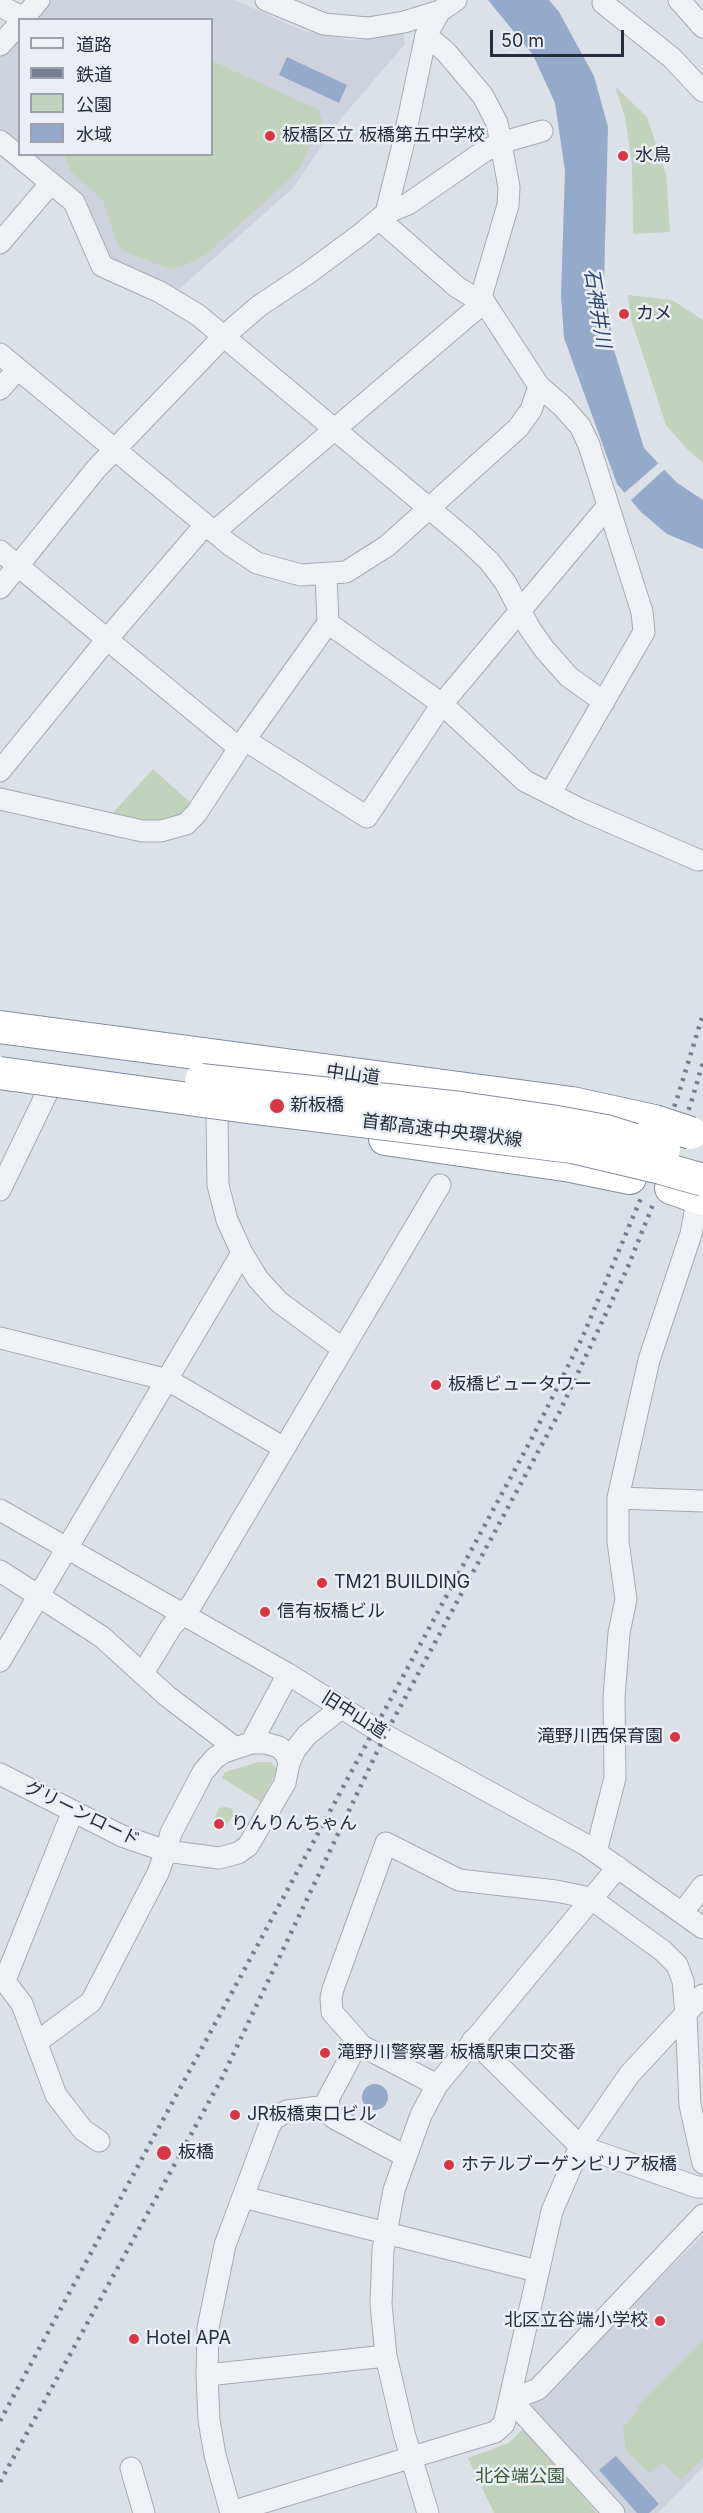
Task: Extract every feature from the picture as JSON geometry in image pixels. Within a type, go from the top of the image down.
[{"type":"highway","points":[[0,1027],[210,1063],[572,1103],[654,1121],[697,1136]]},
{"type":"highway","points":[[0,1048],[167,1068],[210,1063]]},
{"type":"highway","points":[[0,1058],[461,1108],[550,1121],[606,1131],[651,1144],[703,1165]]},
{"type":"highway","name":"首都高速中央環状線","points":[[0,1071],[255,1105],[576,1143],[664,1162],[703,1188]]},
{"type":"highway","points":[[0,1087],[571,1166],[671,1188],[703,1188]]},
{"type":"street","points":[[24,18],[39,0]]},
{"type":"street","points":[[266,0],[324,24],[368,28],[404,22],[448,5]]},
{"type":"street","points":[[678,0],[703,27]]},
{"type":"street","points":[[603,3],[672,58],[703,91]]},
{"type":"street","points":[[382,216],[402,149],[426,35],[448,5]]},
{"type":"street","points":[[0,6],[19,18]]},
{"type":"street","points":[[0,45],[18,25]]},
{"type":"street","points":[[0,771],[108,638],[210,529],[333,429],[482,300],[508,205],[506,170],[497,123],[483,96],[446,52],[426,35]]},
{"type":"street","points":[[0,588],[96,469],[223,337],[259,306],[307,274],[382,216],[408,204],[483,152],[500,143],[542,130]]},
{"type":"street","points":[[0,141],[18,156]]},
{"type":"street","points":[[18,156],[74,202],[102,266],[160,292],[198,315],[467,540],[489,561],[521,608],[530,629],[545,650],[569,677],[604,702]]},
{"type":"street","points":[[0,243],[51,183]]},
{"type":"street","points":[[382,216],[457,287],[482,300],[539,386],[580,426],[589,445],[642,612],[644,632],[550,795]]},
{"type":"street","points":[[0,354],[210,529],[257,563],[301,575],[346,572],[387,546],[518,428],[531,410],[539,386]]},
{"type":"street","points":[[0,389],[18,369]]},
{"type":"street","points":[[0,550],[242,744],[367,817],[442,704],[607,507]]},
{"type":"street","points":[[0,799],[142,831],[175,829],[186,824],[328,623],[326,575]]},
{"type":"street","points":[[328,623],[442,704],[525,781],[550,795],[698,860]]},
{"type":"street","points":[[210,1063],[217,1116],[218,1185],[228,1220],[242,1253],[258,1279],[279,1302],[343,1349]]},
{"type":"street","points":[[0,1190],[47,1093]]},
{"type":"street","points":[[143,1674],[171,1627],[192,1604],[440,1185]]},
{"type":"street","points":[[596,1852],[615,1778],[614,1698],[619,1633],[626,1599],[618,1542],[618,1498],[649,1360],[692,1234],[695,1212],[703,1188]]},
{"type":"street","points":[[0,1661],[242,1253]]},
{"type":"street","points":[[0,1338],[168,1380],[284,1448]]},
{"type":"street","points":[[618,1498],[703,1502]]},
{"type":"street","name":"旧中山道","points":[[0,1510],[288,1674],[385,1735],[596,1852],[703,1929]]},
{"type":"street","points":[[0,1571],[102,1637],[167,1696],[242,1745]]},
{"type":"street","points":[[242,1745],[288,1674]]},
{"type":"street","name":"グリーンロード","points":[[0,1774],[122,1836],[166,1851],[219,1858],[238,1853],[248,1846],[285,1783],[295,1750],[307,1735],[341,1708]]},
{"type":"street","points":[[37,2042],[91,2002],[158,1873],[171,1833],[202,1772],[215,1758],[242,1745],[265,1743],[279,1748],[286,1754],[290,1763]]},
{"type":"street","points":[[73,1811],[2,1977],[22,2004],[60,2102],[83,2130],[99,2141]]},
{"type":"street","points":[[437,2085],[362,2046],[332,2012],[331,1998],[386,1843],[459,1880],[556,1891],[591,1898],[663,1951],[677,1965],[682,1981],[686,2014],[690,2105],[703,2163]]},
{"type":"street","points":[[428,2513],[411,2457],[386,2356],[381,2304],[386,2233],[394,2190],[421,2115],[437,2085],[472,2040],[618,1867]]},
{"type":"street","points":[[682,1913],[703,1886]]},
{"type":"street","points":[[327,2106],[287,2111],[274,2119],[225,2245],[208,2328],[207,2375],[209,2420],[215,2455],[231,2512],[495,2432],[504,2424],[552,2211],[580,2146],[629,2075],[703,1995]]},
{"type":"street","points":[[472,2040],[580,2146],[697,2187],[703,2187]]},
{"type":"street","points":[[362,2046],[353,2052],[328,2098],[327,2106],[334,2118],[405,2156]]},
{"type":"street","points":[[243,2197],[537,2271]]},
{"type":"street","points":[[511,2400],[538,2388],[703,2215]]},
{"type":"street","points":[[207,2375],[386,2356]]},
{"type":"street","points":[[511,2400],[614,2513]]},
{"type":"street","points":[[131,2468],[144,2513]]},
{"type":"shaded area","name":"板橋区立 板橋第五中学校","points":[[50,0],[235,0],[304,31],[352,40],[403,32],[405,44],[342,117],[293,188],[178,290],[108,259],[76,193],[33,156],[213,156],[213,18],[34,18]]},
{"type":"shaded area","points":[[18,36],[18,144],[0,129],[0,57]]},
{"type":"shaded area","name":"北区立谷端小学校","points":[[703,2235],[703,2467],[658,2513],[625,2513],[531,2406]]},
{"type":"green space","points":[[213,61],[319,110],[323,124],[297,172],[207,254],[181,267],[170,269],[123,251],[116,241],[103,200],[71,172],[64,156],[213,156]]},
{"type":"green space","points":[[615,86],[647,117],[666,174],[670,232],[633,234],[632,164],[625,117]]},
{"type":"green space","points":[[628,295],[672,300],[703,320],[703,463],[666,425],[630,316]]},
{"type":"green space","points":[[153,769],[192,804],[180,817],[158,824],[109,817]]},
{"type":"green space","points":[[259,1762],[271,1762],[276,1768],[276,1773],[261,1802],[222,1778],[225,1772]]},
{"type":"green space","points":[[219,1808],[232,1809],[233,1816],[225,1827],[218,1827],[215,1821],[216,1814]]},
{"type":"green space","points":[[703,2340],[703,2458],[681,2480],[662,2462],[650,2474],[626,2451],[623,2427],[639,2410],[636,2408]]},
{"type":"green space","name":"北谷端公園","points":[[525,2427],[597,2513],[494,2513],[468,2458],[509,2443]]},
{"type":"water","name":"石神井川","points":[[488,0],[549,0],[559,12],[594,76],[608,127],[604,283],[614,350],[644,448],[676,482],[703,500],[703,549],[667,534],[641,512],[617,484],[564,338],[561,296],[565,171],[555,103],[533,55]]},
{"type":"water","points":[[287,57],[347,85],[339,103],[279,75]]},
{"type":"water","points":[[375,2084],[384,2088],[388,2097],[384,2106],[375,2110],[366,2106],[362,2097],[366,2088]]},
{"type":"water","points":[[616,2456],[659,2504],[649,2513],[637,2513],[599,2470]]},
{"type":"pier","points":[[661,461],[667,467],[629,502],[622,495]]},
{"type":"railway","points":[[653,1166],[677,1099],[703,1014]]},
{"type":"railway","points":[[667,1169],[703,1062]]},
{"type":"railway","points":[[0,2421],[532,1438],[583,1336],[641,1198]]},
{"type":"railway","points":[[0,2482],[222,2078],[385,1735],[559,1413],[627,1269],[654,1202]]},
{"type":"place","name":"板橋区立 板橋第五中学校","points":[[270,136]]},
{"type":"place","name":"水鳥","points":[[623,156]]},
{"type":"place","name":"カメ","points":[[624,314]]},
{"type":"place","name":"新板橋","points":[[277,1106]]},
{"type":"place","name":"板橋ビュータワー","points":[[436,1385]]},
{"type":"place","name":"TM21 BUILDING","points":[[322,1583]]},
{"type":"place","name":"信有板橋ビル","points":[[265,1612]]},
{"type":"place","name":"滝野川西保育園","points":[[675,1737]]},
{"type":"place","name":"りんりんちゃん","points":[[219,1824]]},
{"type":"place","name":"滝野川警察署 板橋駅東口交番","points":[[325,2053]]},
{"type":"place","name":"JR板橋東口ビル","points":[[235,2115]]},
{"type":"place","name":"板橋","points":[[164,2153]]},
{"type":"place","name":"ホテルブーゲンビリア板橋","points":[[449,2165]]},
{"type":"place","name":"北区立谷端小学校","points":[[660,2321]]},
{"type":"place","name":"Hotel APA","points":[[134,2339]]}]
